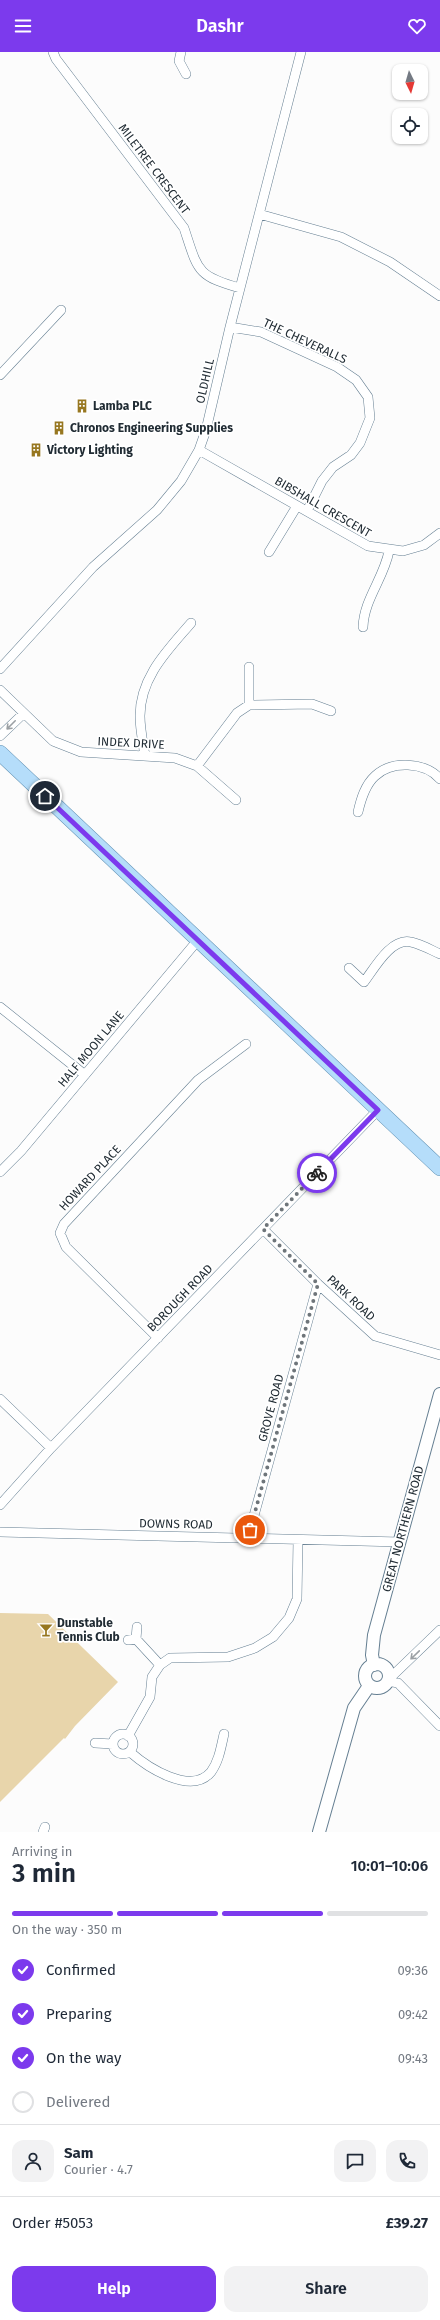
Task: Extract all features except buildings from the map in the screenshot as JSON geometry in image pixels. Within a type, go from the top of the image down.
[{"type":"main road","points":[[0,753],[440,1168]]},
{"type":"street","name":"MILETREE CRESCENT","points":[[53,52],[56,59],[184,228],[194,258],[202,273],[218,282],[240,288]]},
{"type":"street","points":[[181,52],[179,61],[186,74]]},
{"type":"street","name":"OLDHILL","points":[[0,669],[93,567],[157,510],[181,481],[199,450],[206,430],[230,327],[301,52]]},
{"type":"street","points":[[259,214],[341,237],[390,262],[440,296]]},
{"type":"street","points":[[0,375],[61,310]]},
{"type":"street","name":"THE CHEVERALLS","points":[[230,327],[261,332],[337,366],[356,380],[368,397],[370,418],[360,443],[351,455],[334,467],[322,481],[307,511]]},
{"type":"street","name":"BIBSHALL CRESCENT","points":[[199,450],[368,546],[389,551],[403,551],[424,545],[440,533]]},
{"type":"street","points":[[269,552],[297,506]]},
{"type":"street","points":[[363,627],[364,612],[386,565],[389,551]]},
{"type":"street","points":[[145,756],[140,715],[146,680],[159,661],[191,623]]},
{"type":"street","points":[[249,667],[249,705]]},
{"type":"street","name":"INDEX DRIVE","points":[[0,690],[23,714],[53,741],[81,752],[175,758],[197,766],[236,800]]},
{"type":"street","points":[[197,766],[237,713],[249,705],[312,704],[331,711]]},
{"type":"street","points":[[0,736],[23,714]]},
{"type":"street","points":[[358,812],[362,796],[376,775],[398,765],[418,766],[440,779]]},
{"type":"street","name":"HALF MOON LANE","points":[[0,1172],[21,1151],[198,940]]},
{"type":"street","points":[[349,968],[364,982],[390,949],[400,942],[411,941],[440,954]]},
{"type":"street","points":[[0,1007],[85,1075]]},
{"type":"street","name":"HOWARD PLACE","points":[[158,1338],[66,1247],[60,1233],[64,1224],[198,1080],[246,1044]]},
{"type":"street","name":"BOROUGH ROAD","points":[[0,1504],[51,1448],[378,1110]]},
{"type":"street","name":"PARK ROAD","points":[[263,1229],[318,1284],[375,1336],[440,1354]]},
{"type":"street","name":"GROVE ROAD","points":[[250,1538],[250,1530],[318,1284]]},
{"type":"street","name":"GREAT NORTHERN ROAD","points":[[369,1686],[365,1675],[367,1668],[374,1665],[372,1655],[374,1635],[440,1394]]},
{"type":"street","points":[[0,1399],[51,1448]]},
{"type":"street","name":"DOWNS ROAD","points":[[0,1532],[400,1542]]},
{"type":"street","points":[[128,1736],[150,1697],[152,1677],[160,1665],[170,1658],[228,1657],[254,1648],[273,1637],[289,1618],[297,1599],[298,1540]]},
{"type":"street","points":[[137,1627],[132,1640],[160,1665]]},
{"type":"street","points":[[319,1832],[354,1708],[369,1686],[379,1688],[440,1630]]},
{"type":"street","points":[[374,1665],[385,1668],[388,1680]]},
{"type":"street","points":[[388,1680],[398,1683],[440,1726]]},
{"type":"street","points":[[113,1744],[114,1749],[119,1753],[130,1752],[145,1765],[174,1778],[190,1781],[201,1780],[210,1773],[217,1761],[224,1734]]},
{"type":"street","points":[[113,1744],[119,1735],[128,1736],[133,1743],[130,1752]]},
{"type":"street","points":[[95,1743],[113,1744]]},
{"type":"shaded area","points":[[0,1613],[48,1614],[118,1682],[75,1726],[65,1739],[64,1738],[0,1802]]},
{"type":"way so far","points":[[250,1530],[318,1284],[263,1229],[317,1173]]},
{"type":"place","name":"Lamba PLC","points":[[82,406]]},
{"type":"place","name":"Chronos Engineering Supplies","points":[[59,428]]},
{"type":"place","name":"Victory Lighting","points":[[36,450]]},
{"type":"place","name":"Dunstable Tennis Club","points":[[46,1630]]},
{"type":"route","points":[[45,796],[378,1110],[317,1173]]}]
